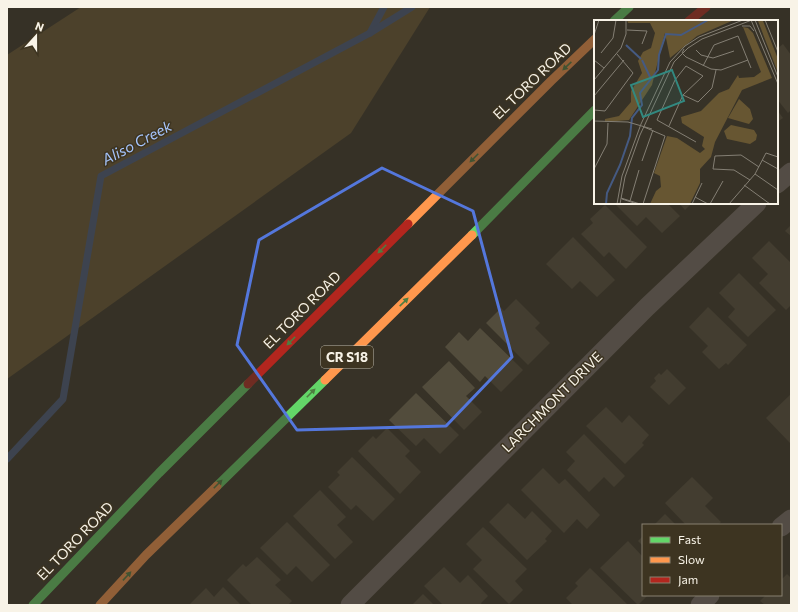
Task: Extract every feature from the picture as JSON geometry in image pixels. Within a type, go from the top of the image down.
[{"type":"main road","points":[[615,20],[629,7]]},
{"type":"main road","points":[[690,20],[706,7]]},
{"type":"main road","name":"EL TORO ROAD","points":[[33,605],[159,473],[551,81],[594,40]]},
{"type":"main road","name":"CR S18","points":[[100,605],[146,555],[471,236],[594,111]]},
{"type":"street","points":[[778,183],[791,172]]},
{"type":"street","name":"LARCHMONT DRIVE","points":[[350,605],[647,307],[756,204]]},
{"type":"street","points":[[782,526],[791,519]]},
{"type":"street","points":[[700,605],[709,596]]},
{"type":"highlighted area","points":[[382,168],[473,211],[512,357],[446,426],[297,430],[237,345],[259,240]]},
{"type":"shaded area","points":[[81,7],[430,7],[351,133],[7,379],[7,55]]},
{"type":"building","points":[[783,44],[791,55],[791,110],[788,113],[778,100],[778,48]]},
{"type":"building","points":[[778,111],[783,118],[778,121]]},
{"type":"building","points":[[615,204],[668,204],[680,216],[662,233],[646,217],[637,226]]},
{"type":"building","points":[[680,204],[691,204],[685,210]]},
{"type":"building","points":[[605,205],[647,247],[626,269],[609,252],[604,257],[581,234],[593,223],[590,219]]},
{"type":"building","points":[[791,225],[791,236],[785,231]]},
{"type":"building","points":[[573,237],[615,280],[597,297],[580,281],[572,289],[546,264]]},
{"type":"building","points":[[769,241],[791,263],[791,305],[786,310],[759,283],[768,274],[752,258]]},
{"type":"building","points":[[739,273],[776,310],[748,337],[728,317],[735,309],[719,293]]},
{"type":"building","points":[[516,299],[540,323],[535,328],[550,343],[528,365],[486,323],[501,308],[504,311]]},
{"type":"building","points":[[708,307],[747,345],[728,365],[726,363],[719,369],[702,352],[708,346],[689,327]]},
{"type":"building","points":[[480,328],[523,370],[501,392],[485,376],[480,382],[445,347],[459,332],[468,341]]},
{"type":"building","points":[[449,361],[475,388],[466,396],[482,412],[464,430],[422,387]]},
{"type":"building","points":[[667,369],[686,388],[669,405],[650,387],[656,381],[654,378],[659,373],[661,375]]},
{"type":"building","points":[[416,393],[459,435],[440,454],[424,438],[416,446],[389,420]]},
{"type":"building","points":[[791,394],[791,444],[766,418]]},
{"type":"building","points":[[606,407],[622,423],[629,415],[649,435],[642,443],[644,445],[625,464],[586,426]]},
{"type":"building","points":[[387,428],[410,451],[405,456],[421,472],[400,494],[358,451],[373,436],[376,439]]},
{"type":"building","points":[[584,434],[625,476],[614,487],[604,477],[589,492],[567,470],[575,461],[566,452]]},
{"type":"building","points":[[352,457],[395,499],[373,521],[356,505],[351,510],[328,487],[340,475],[337,472]]},
{"type":"building","points":[[543,468],[559,484],[565,479],[600,515],[587,529],[577,519],[564,533],[521,490]]},
{"type":"building","points":[[692,477],[713,498],[705,506],[721,522],[719,524],[685,524],[665,503]]},
{"type":"building","points":[[320,490],[346,517],[337,525],[353,542],[335,559],[293,516]]},
{"type":"building","points":[[508,503],[525,519],[532,511],[552,531],[545,539],[547,541],[527,560],[489,522]]},
{"type":"building","points":[[665,514],[675,524],[655,524]]},
{"type":"building","points":[[287,522],[330,565],[312,582],[296,566],[287,575],[260,548]]},
{"type":"building","points":[[483,527],[527,569],[515,581],[523,590],[509,604],[473,569],[482,560],[466,544]]},
{"type":"building","points":[[642,537],[642,545],[638,541]]},
{"type":"building","points":[[628,541],[642,556],[642,596],[647,596],[638,605],[600,568]]},
{"type":"building","points":[[257,557],[281,580],[275,585],[292,601],[288,605],[252,605],[227,580],[243,564],[246,567]]},
{"type":"building","points":[[444,567],[460,583],[468,575],[488,596],[481,603],[482,605],[443,605],[424,586]]},
{"type":"building","points":[[590,568],[628,605],[573,605],[566,598],[578,586],[575,583]]},
{"type":"building","points":[[787,574],[791,578],[791,605],[765,605],[760,601],[765,596],[782,596],[782,579]]},
{"type":"building","points":[[223,587],[241,605],[189,605],[206,588],[214,597]]},
{"type":"building","points":[[423,594],[434,605],[412,605]]},
{"type":"waterway","points":[[370,33],[384,7]]},
{"type":"waterway","name":"Aliso Creek","points":[[7,459],[63,399],[101,176],[370,33],[412,7]]},
{"type":"traffic: fast","points":[[615,20],[629,7]]},
{"type":"traffic: fast","points":[[472,235],[594,111]]},
{"type":"traffic: fast","points":[[217,486],[325,380]]},
{"type":"traffic: fast","points":[[33,605],[159,473],[248,384]]},
{"type":"traffic: slow","points":[[408,224],[594,40]]},
{"type":"traffic: slow","points":[[325,380],[472,235]]},
{"type":"traffic: slow","points":[[100,605],[146,555],[217,486]]},
{"type":"traffic: jam","points":[[690,20],[706,7]]},
{"type":"traffic: jam","points":[[248,384],[408,224]]}]
